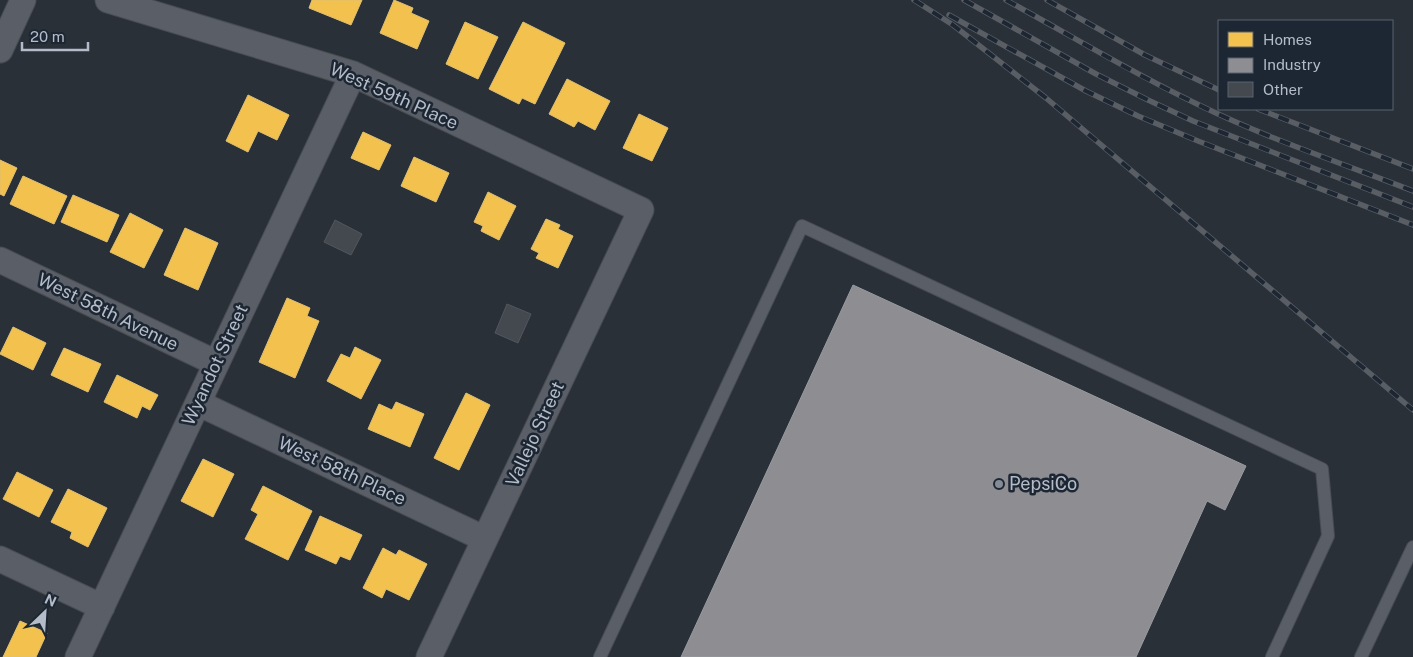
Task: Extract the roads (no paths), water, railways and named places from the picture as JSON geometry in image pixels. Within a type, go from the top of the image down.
[{"type":"street","points":[[0,50],[23,0]]},
{"type":"street","name":"West 59th Place","points":[[108,0],[353,74],[641,210]]},
{"type":"street","name":"Wyandot Street","points":[[78,657],[353,74]]},
{"type":"street","name":"Vallejo Street","points":[[429,657],[641,210]]},
{"type":"street","name":"West 58th Avenue","points":[[0,260],[216,363]]},
{"type":"street","name":"West 58th Place","points":[[198,403],[485,538]]},
{"type":"street","points":[[0,559],[102,607]]},
{"type":"lane","points":[[600,657],[802,226],[1322,469],[1328,536],[1272,657]]},
{"type":"lane","points":[[1361,657],[1413,547]]},
{"type":"railway","points":[[914,0],[953,25],[1046,98],[1413,410]]},
{"type":"railway","points":[[964,0],[1096,74],[1193,121],[1413,207]]},
{"type":"railway","points":[[1006,0],[1149,80],[1223,116],[1277,139],[1413,191]]},
{"type":"railway","points":[[1047,0],[1145,55],[1218,90]]},
{"type":"railway","points":[[949,15],[1086,91],[1138,116],[1413,225]]},
{"type":"railway","points":[[1261,110],[1413,169]]},
{"type":"place","name":"PepsiCo","points":[[999,484]]}]
